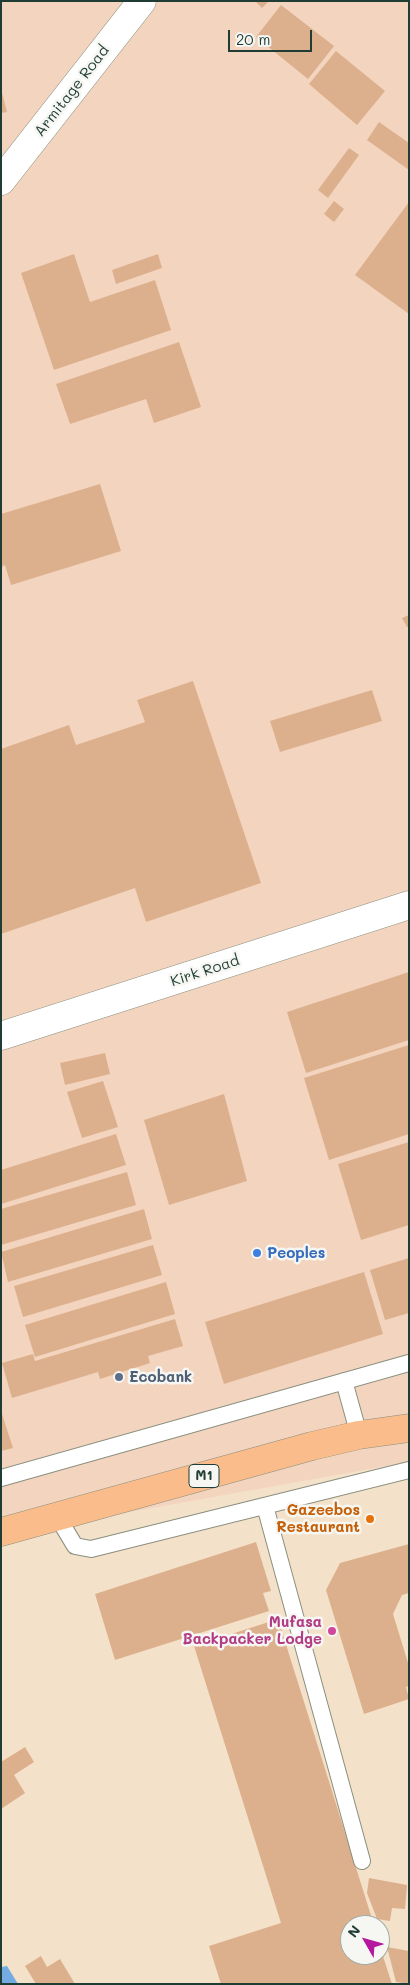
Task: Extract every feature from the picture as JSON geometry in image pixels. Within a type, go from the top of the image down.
[{"type":"highway","name":"M1","points":[[1,1532],[312,1446],[359,1435],[409,1428]]},
{"type":"street","name":"Armitage Road","points":[[1,181],[142,1]]},
{"type":"street","name":"Kirk Road","points":[[1,1036],[409,905]]},
{"type":"lane","points":[[1,1478],[409,1363]]},
{"type":"lane","points":[[344,1381],[359,1435]]},
{"type":"lane","points":[[57,1516],[75,1546],[91,1549],[409,1470]]},
{"type":"lane","points":[[265,1506],[362,1861]]},
{"type":"shaded area","points":[[1,1],[409,1],[409,1462],[1,1535]]},
{"type":"water","points":[[7,1966],[18,1984],[1,1984],[1,1967]]},
{"type":"building","points":[[255,1],[269,1],[262,8]]},
{"type":"building","points":[[281,5],[334,46],[308,79],[256,37]]},
{"type":"building","points":[[336,51],[385,91],[357,125],[309,84]]},
{"type":"building","points":[[1,89],[7,112],[1,113]]},
{"type":"building","points":[[379,122],[409,143],[409,170],[367,140]]},
{"type":"building","points":[[349,148],[359,155],[328,198],[318,190]]},
{"type":"building","points":[[334,201],[344,209],[334,222],[324,214]]},
{"type":"building","points":[[409,202],[409,314],[355,275]]},
{"type":"building","points":[[74,254],[90,302],[155,280],[171,330],[54,370],[21,273]]},
{"type":"building","points":[[158,254],[162,268],[116,284],[112,270]]},
{"type":"building","points":[[179,342],[201,407],[154,423],[146,399],[70,424],[56,384]]},
{"type":"building","points":[[100,484],[121,551],[11,585],[5,565],[1,567],[1,514]]},
{"type":"building","points":[[409,615],[409,627],[407,627],[402,618]]},
{"type":"building","points":[[193,681],[261,883],[146,922],[135,888],[1,934],[1,749],[69,725],[76,745],[145,722],[137,700]]},
{"type":"building","points":[[372,690],[382,721],[280,752],[270,721]]},
{"type":"building","points":[[409,972],[409,1040],[306,1073],[287,1012]]},
{"type":"building","points":[[409,1045],[409,1134],[329,1160],[304,1078]]},
{"type":"building","points":[[105,1053],[110,1074],[65,1085],[60,1063]]},
{"type":"building","points":[[103,1081],[118,1127],[82,1138],[67,1092]]},
{"type":"building","points":[[224,1094],[247,1181],[169,1205],[144,1120]]},
{"type":"building","points":[[116,1134],[126,1165],[1,1204],[1,1170]]},
{"type":"building","points":[[409,1142],[409,1225],[361,1240],[338,1164]]},
{"type":"building","points":[[127,1172],[136,1205],[1,1245],[1,1209]]},
{"type":"building","points":[[144,1209],[152,1239],[8,1282],[1,1252]]},
{"type":"building","points":[[153,1245],[162,1275],[23,1317],[14,1286]]},
{"type":"building","points":[[409,1258],[409,1313],[385,1320],[370,1270]]},
{"type":"building","points":[[364,1272],[383,1334],[224,1384],[205,1322]]},
{"type":"building","points":[[166,1282],[175,1314],[35,1357],[25,1325]]},
{"type":"building","points":[[175,1319],[183,1346],[148,1356],[150,1363],[100,1379],[98,1372],[12,1398],[2,1363],[33,1354],[35,1361]]},
{"type":"building","points":[[1,1411],[13,1448],[1,1451]]},
{"type":"building","points":[[256,1542],[271,1591],[263,1593],[269,1611],[115,1660],[95,1594]]},
{"type":"building","points":[[409,1544],[409,1593],[402,1595],[393,1614],[409,1666],[409,1686],[406,1687],[409,1699],[364,1714],[326,1590],[340,1563]]},
{"type":"building","points":[[278,1619],[371,1915],[340,1915],[340,1965],[386,1965],[392,1984],[221,1984],[209,1946],[281,1923],[194,1646]]},
{"type":"building","points":[[25,1747],[34,1762],[14,1775],[25,1793],[1,1809],[1,1762]]},
{"type":"building","points":[[369,1878],[407,1885],[405,1909],[392,1908],[390,1921],[390,1915],[375,1915],[367,1893]]},
{"type":"building","points":[[390,1948],[409,1951],[409,1984],[396,1982],[390,1959]]},
{"type":"building","points":[[41,1956],[47,1967],[60,1959],[75,1984],[36,1984],[25,1966]]},
{"type":"place","name":"Peoples","points":[[257,1253]]},
{"type":"place","name":"Ecobank","points":[[119,1377]]},
{"type":"place","name":"Gazeebos Restaurant","points":[[370,1519]]},
{"type":"place","name":"Mufasa Backpacker Lodge","points":[[332,1631]]}]
